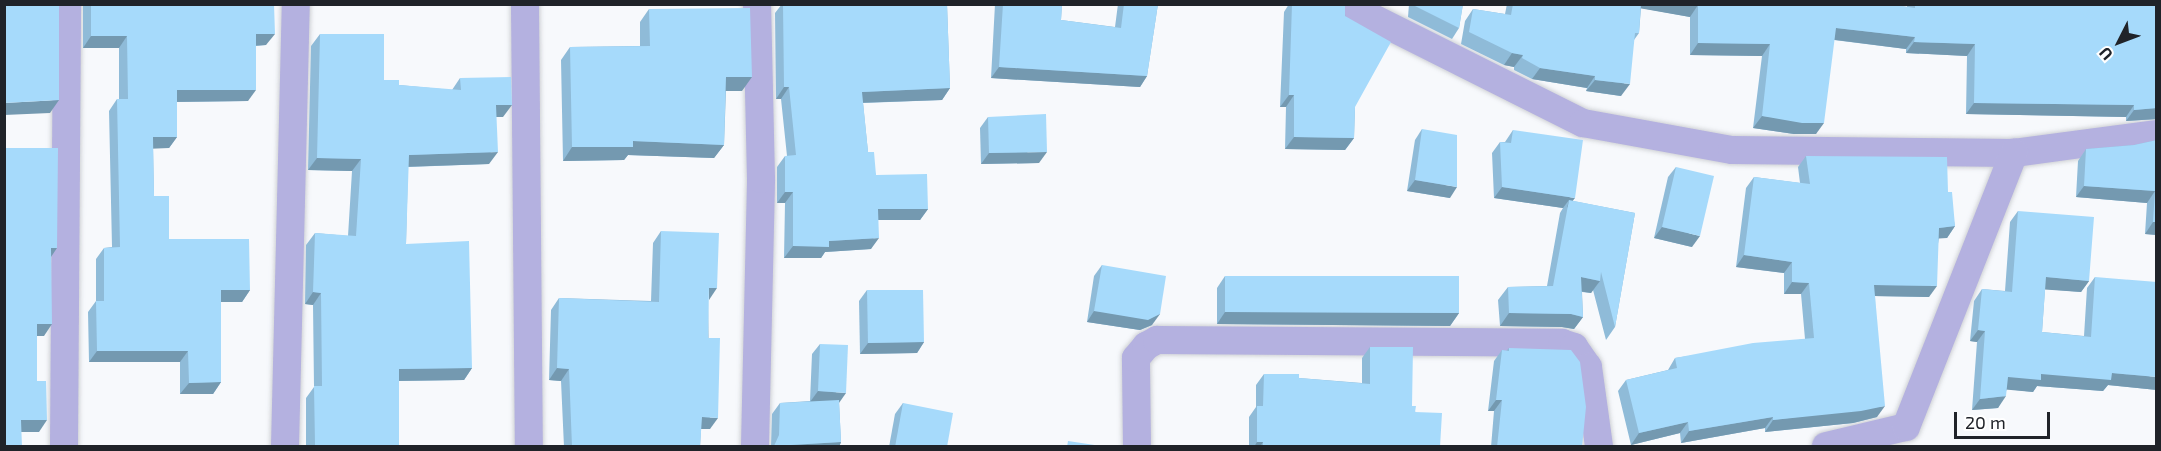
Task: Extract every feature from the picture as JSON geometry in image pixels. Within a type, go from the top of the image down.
[{"type":"street","points":[[64,447],[67,4]]},
{"type":"street","points":[[285,447],[296,4]]},
{"type":"street","points":[[525,4],[529,447]]},
{"type":"street","points":[[755,447],[762,179],[758,4]]},
{"type":"street","points":[[1345,4],[1583,123],[1732,150],[2014,153],[2157,134]]},
{"type":"street","points":[[1826,447],[1904,437],[2014,153]]},
{"type":"street","points":[[1137,447],[1136,358],[1146,346],[1157,340],[1169,340],[1562,343],[1574,347],[1588,367],[1599,447]]},
{"type":"building","points":[[4,4],[59,4],[59,100],[4,103]]},
{"type":"building","points":[[91,4],[274,4],[275,34],[256,34],[256,90],[177,90],[177,137],[153,137],[154,196],[169,196],[169,239],[249,239],[250,290],[221,290],[221,382],[189,383],[188,351],[97,351],[96,301],[104,301],[104,248],[120,247],[117,99],[128,99],[127,36],[91,36]]},
{"type":"building","points":[[783,4],[947,4],[950,88],[862,92],[868,152],[874,152],[876,175],[927,174],[928,209],[878,209],[879,238],[829,241],[829,247],[793,246],[793,192],[785,192],[785,156],[796,155],[789,87],[784,87]]},
{"type":"building","points":[[1003,4],[1062,4],[1061,20],[1121,28],[1124,4],[1158,4],[1147,76],[999,67]]},
{"type":"building","points":[[1292,4],[1344,4],[1345,16],[1391,42],[1355,107],[1354,138],[1294,137],[1294,95],[1289,95]]},
{"type":"building","points":[[1415,4],[1463,4],[1459,28],[1415,6]]},
{"type":"building","points":[[1513,4],[1641,4],[1639,33],[1635,33],[1630,84],[1595,80],[1595,76],[1540,68],[1522,58],[1523,55],[1512,53],[1469,32],[1473,9],[1511,15]]},
{"type":"building","points":[[1693,4],[1888,4],[1915,8],[1915,4],[2157,4],[2157,108],[2134,110],[2134,105],[1974,103],[1975,44],[1914,42],[1915,37],[1836,28],[1824,123],[1802,123],[1762,116],[1770,44],[1698,43],[1698,5]]},
{"type":"building","points":[[750,8],[752,77],[726,77],[724,145],[633,141],[633,147],[572,147],[570,47],[650,46],[649,9]]},
{"type":"building","points":[[320,34],[384,34],[384,80],[399,80],[399,85],[461,90],[460,78],[511,77],[512,105],[496,105],[498,152],[409,155],[406,244],[469,241],[472,368],[399,369],[399,445],[315,445],[314,386],[322,386],[321,293],[313,292],[315,233],[356,236],[361,159],[317,158]]},
{"type":"building","points":[[1046,114],[1047,152],[989,153],[988,117]]},
{"type":"building","points":[[1422,129],[1457,135],[1457,187],[1415,180]]},
{"type":"building","points":[[1513,130],[1583,140],[1575,198],[1502,187],[1500,142],[1511,143]]},
{"type":"building","points":[[2157,140],[2157,222],[2153,222],[2155,191],[2084,186],[2086,149],[2134,145]]},
{"type":"building","points":[[4,148],[58,148],[57,248],[51,248],[52,324],[37,324],[37,381],[46,381],[47,420],[21,420],[22,447],[4,447]]},
{"type":"building","points":[[1806,156],[1947,157],[1948,192],[1952,192],[1955,226],[1939,228],[1937,286],[1874,285],[1885,406],[1861,411],[1773,420],[1773,417],[1689,431],[1688,422],[1639,433],[1626,380],[1677,368],[1675,358],[1753,343],[1814,338],[1809,283],[1792,282],[1792,262],[1744,255],[1754,177],[1810,184]]},
{"type":"building","points":[[1676,167],[1714,176],[1700,236],[1662,227]]},
{"type":"building","points":[[1569,200],[1635,213],[1615,327],[1601,272],[1600,281],[1581,277],[1583,317],[1571,314],[1509,313],[1508,287],[1553,286]]},
{"type":"building","points":[[2018,211],[2094,217],[2089,281],[2046,277],[2042,332],[2091,337],[2095,277],[2157,282],[2157,377],[2112,373],[2111,380],[2041,374],[2041,380],[2008,377],[2006,396],[1980,399],[1985,331],[1978,330],[1982,289],[2012,292]]},
{"type":"building","points":[[661,231],[719,233],[717,288],[709,288],[708,338],[720,338],[718,418],[702,417],[700,447],[572,447],[569,369],[557,368],[559,298],[659,302]]},
{"type":"building","points":[[1102,265],[1166,276],[1160,314],[1148,320],[1094,311]]},
{"type":"building","points":[[1225,276],[1459,276],[1459,313],[1225,312]]},
{"type":"building","points":[[867,290],[923,290],[924,342],[868,343]]},
{"type":"building","points":[[820,344],[848,345],[846,393],[818,391]]},
{"type":"building","points":[[1370,347],[1413,347],[1412,406],[1416,406],[1415,412],[1442,413],[1440,447],[1263,447],[1263,442],[1257,442],[1257,406],[1263,406],[1264,374],[1299,374],[1299,378],[1370,384]]},
{"type":"building","points":[[1509,348],[1571,350],[1580,362],[1586,407],[1582,447],[1497,447],[1502,400],[1496,400],[1502,350],[1509,351]]},
{"type":"building","points":[[839,400],[841,442],[774,446],[779,435],[780,403]]},
{"type":"building","points":[[903,403],[953,413],[947,447],[895,447]]},
{"type":"building","points":[[1068,441],[1108,447],[1067,447]]}]
